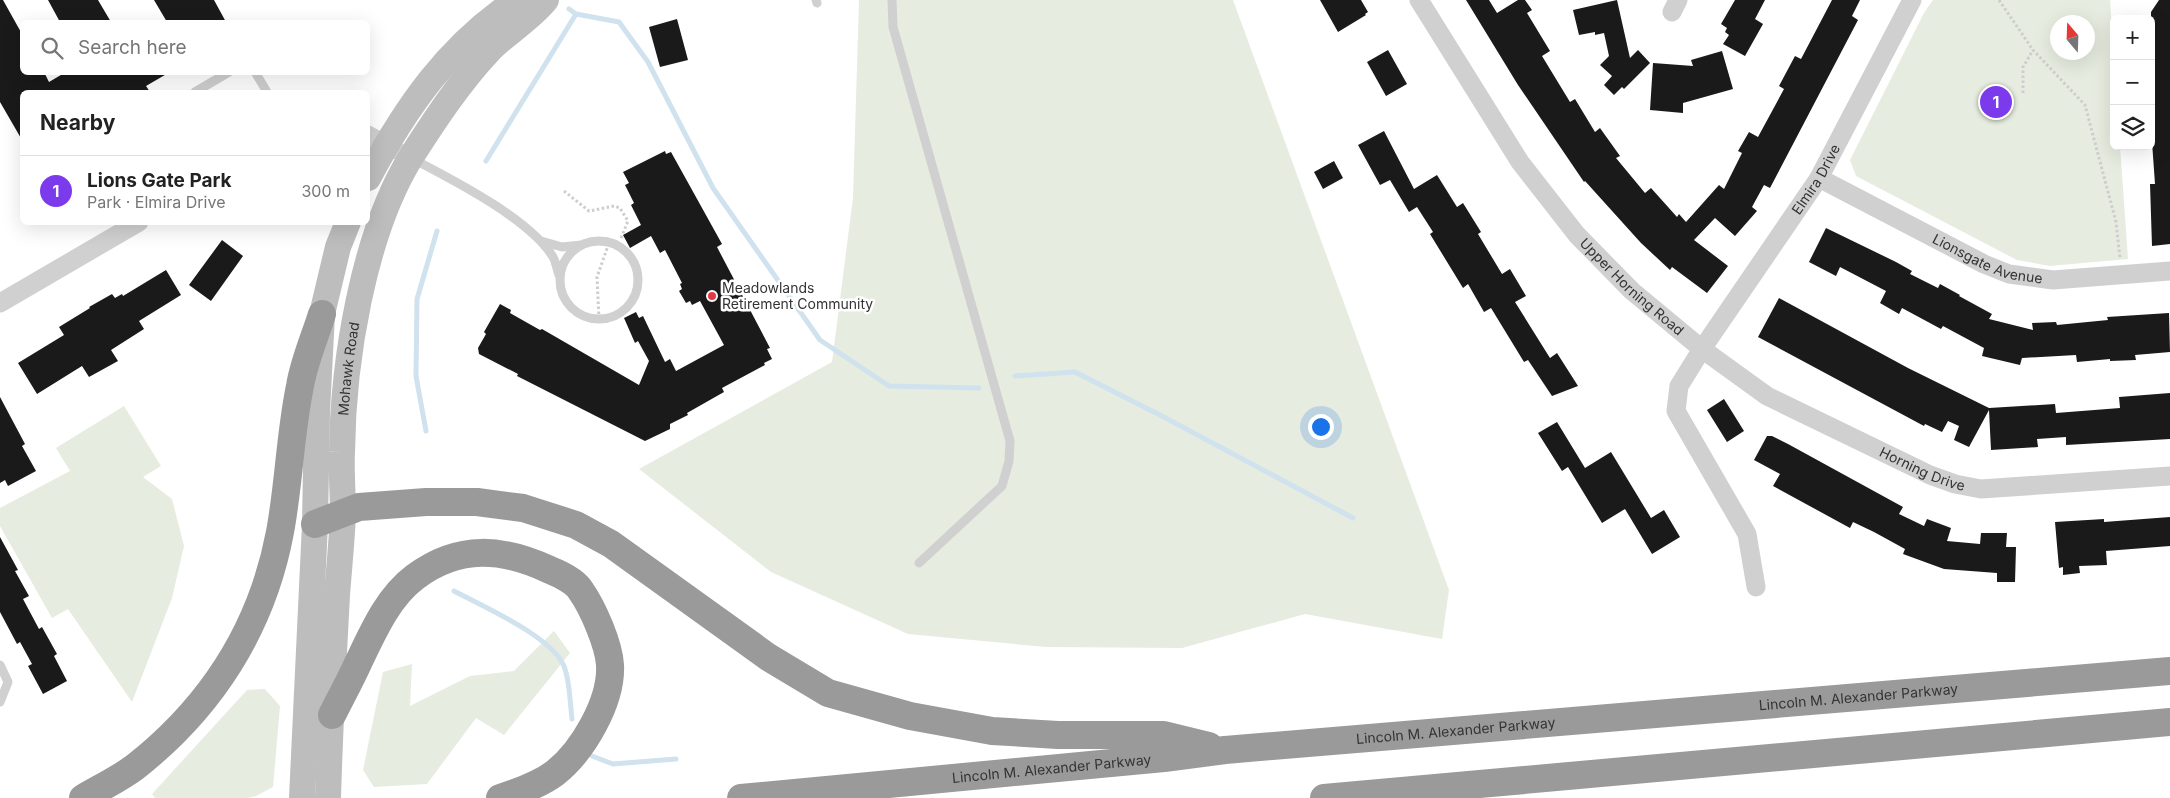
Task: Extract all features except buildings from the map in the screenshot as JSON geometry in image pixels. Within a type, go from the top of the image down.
[{"type":"highway","points":[[83,798],[133,768],[172,735],[209,694],[242,644],[270,575],[280,531],[300,385],[322,314]]},
{"type":"highway","points":[[315,524],[359,507],[426,502],[477,502],[523,508],[576,525],[611,544],[768,657],[828,693],[910,716],[992,731],[1058,735],[1164,734],[1226,750]]},
{"type":"highway","points":[[332,715],[372,633],[392,601],[414,577],[444,559],[471,552],[503,553],[534,562],[558,573],[580,589],[595,616],[610,664],[607,694],[593,724],[576,752],[555,773],[525,790],[500,798]]},
{"type":"highway","name":"Lincoln M. Alexander Parkway","points":[[741,798],[1154,759],[1226,750],[2170,671]]},
{"type":"highway","points":[[1324,798],[2170,722]]},
{"type":"main road","points":[[370,170],[377,140],[469,36],[517,0]]},
{"type":"main road","name":"Mohawk Road","points":[[328,789],[343,513],[342,451],[350,343],[367,266],[386,209],[410,158],[454,93],[476,65],[500,40],[546,0]]},
{"type":"main road","name":"Mohawk Road","points":[[302,792],[315,524],[317,412],[322,314],[338,247],[347,225]]},
{"type":"street","name":"Upper Horning Road","points":[[1419,0],[1520,162],[1561,216],[1614,274],[1702,349]]},
{"type":"street","name":"Elmira Drive","points":[[1702,349],[1819,178],[1912,0]]},
{"type":"street","points":[[377,140],[410,158]]},
{"type":"street","name":"Lionsgate Avenue","points":[[1819,178],[1984,264],[2009,274],[2053,280],[2170,271]]},
{"type":"street","points":[[0,304],[134,225]]},
{"type":"street","points":[[1702,349],[1679,386],[1676,411],[1747,534],[1756,588]]},
{"type":"street","name":"Horning Drive","points":[[1702,349],[1767,396],[1930,475],[1955,484],[1981,489],[2019,488],[2170,476]]},
{"type":"lane","points":[[892,0],[893,28],[1010,441],[1009,461],[1002,486],[919,563]]},
{"type":"lane","points":[[198,90],[224,75]]},
{"type":"lane","points":[[257,75],[266,90]]},
{"type":"lane","points":[[410,158],[456,182],[527,228],[541,241],[554,259],[560,278],[561,292],[567,304],[578,314],[591,319],[599,319],[618,314],[632,301],[637,288],[638,275],[633,262],[625,251],[609,243],[599,241],[562,247],[541,241]]},
{"type":"lane","points":[[560,278],[563,265],[570,253],[582,245]]},
{"type":"lane","points":[[0,666],[8,682],[0,702]]},
{"type":"path","points":[[1999,0],[2032,50],[2085,105],[2116,222],[2122,275]]},
{"type":"path","points":[[2022,93],[2023,67],[2032,50]]},
{"type":"path","points":[[564,190],[588,211],[614,206],[620,208],[628,221],[621,238]]},
{"type":"path","points":[[599,319],[597,277],[609,243]]},
{"type":"shaded area","points":[[859,0],[1233,0],[1449,590],[1442,639],[1305,614],[1182,648],[1046,647],[908,634],[771,572],[639,469],[832,362],[853,198]]},
{"type":"shaded area","points":[[1933,0],[2110,0],[2110,150],[2120,150],[2128,259],[2050,266],[2017,260],[1856,176],[1850,160],[1924,13]]},
{"type":"shaded area","points":[[124,406],[161,466],[143,477],[172,499],[184,546],[172,598],[132,702],[68,609],[52,618],[0,526],[0,508],[70,471],[56,448]]},
{"type":"shaded area","points":[[554,631],[570,653],[504,735],[476,718],[427,784],[374,787],[363,770],[383,672],[412,664],[410,706],[470,676],[514,671]]},
{"type":"shaded area","points":[[265,689],[280,706],[273,787],[248,798],[155,798],[152,794],[247,690]]},
{"type":"waterway","points":[[569,9],[576,14],[619,22],[648,62],[713,188],[820,340],[889,386],[979,388]]},
{"type":"waterway","points":[[486,161],[576,14]]},
{"type":"waterway","points":[[426,431],[416,376],[417,299],[437,231]]},
{"type":"waterway","points":[[1015,376],[1075,372],[1353,518]]},
{"type":"waterway","points":[[454,591],[517,624],[548,646],[559,657],[567,675],[572,719]]},
{"type":"waterway","points":[[592,756],[613,764],[676,759]]},
{"type":"place","name":"Lions Gate Park","points":[[1996,102]]},
{"type":"place","name":"Meadowlands Retirement Community","points":[[712,296]]}]
